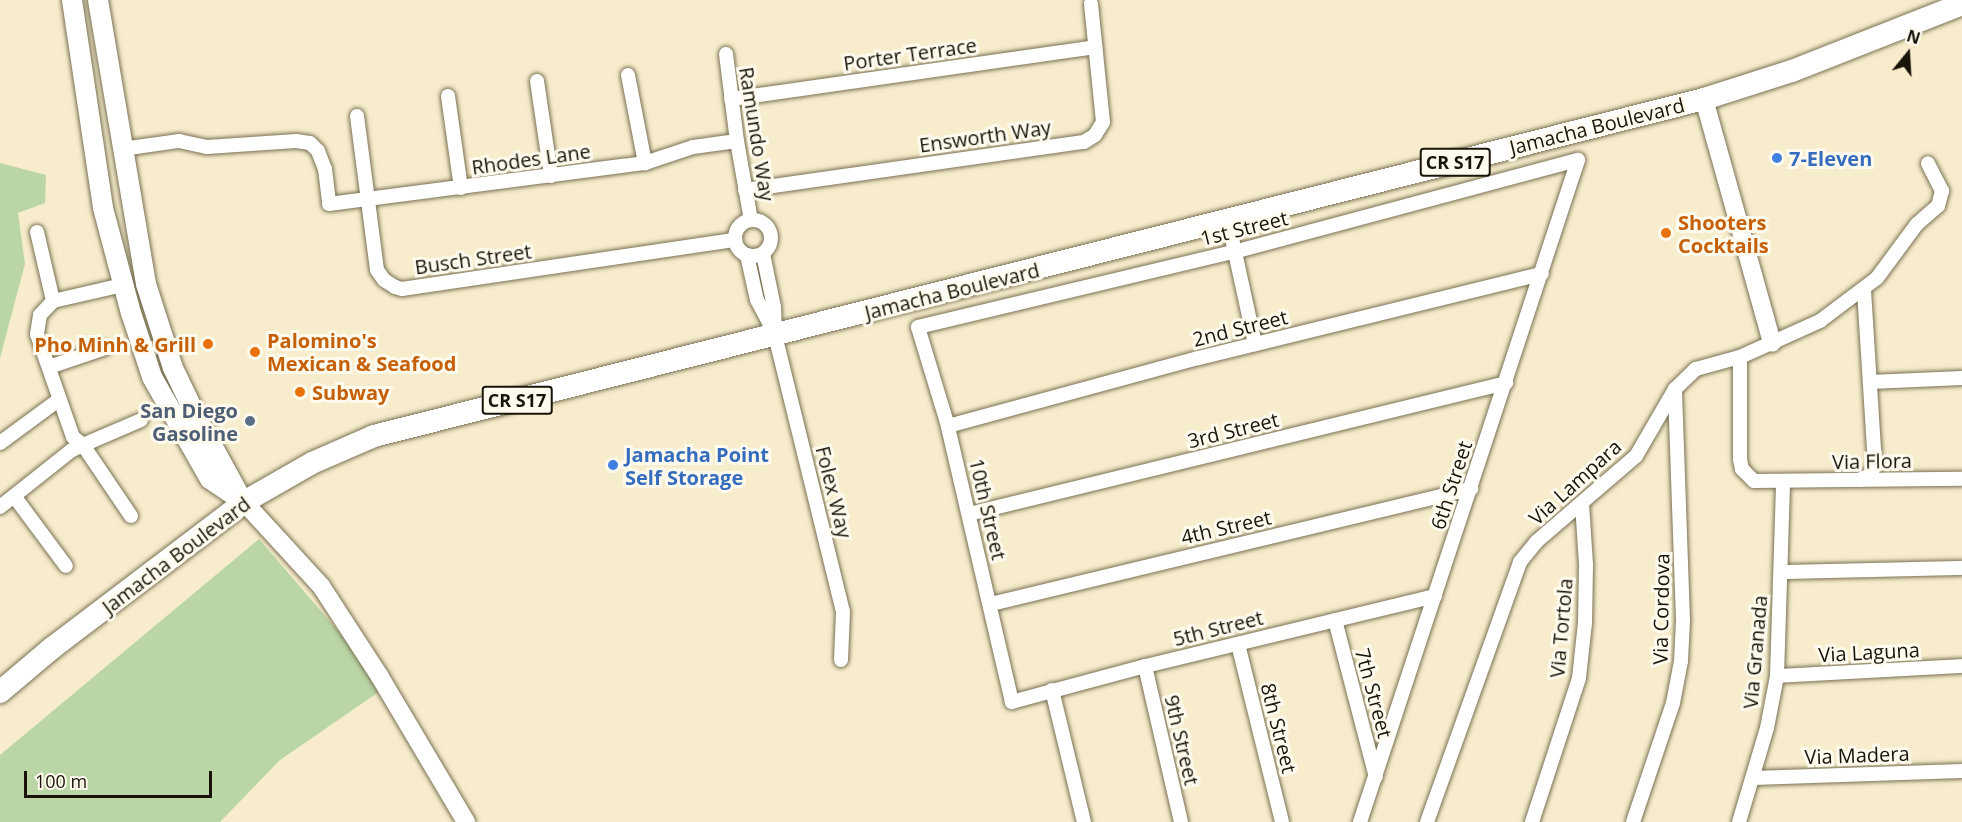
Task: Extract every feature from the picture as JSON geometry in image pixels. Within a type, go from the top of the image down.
[{"type":"main road","points":[[72,0],[103,208],[123,285],[152,377],[210,479],[244,502]]},
{"type":"main road","points":[[98,0],[146,284],[170,358],[196,416],[244,502]]},
{"type":"main road","name":"Jamacha Boulevard","points":[[0,692],[52,648],[244,502],[312,463],[375,436],[1704,99],[1792,71],[1962,4]]},
{"type":"main road","points":[[80,49],[96,72],[105,133],[113,147],[122,149]]},
{"type":"main road","points":[[123,285],[134,293],[153,346],[170,358]]},
{"type":"street","name":"Ensworth Way","points":[[745,190],[1084,142],[1095,135],[1103,122],[1091,4]]},
{"type":"street","name":"Porter Terrace","points":[[731,99],[1095,47]]},
{"type":"street","name":"Ramundo Way","points":[[726,54],[736,141],[751,220]]},
{"type":"street","points":[[628,75],[645,163]]},
{"type":"street","points":[[537,81],[551,176]]},
{"type":"street","points":[[448,96],[461,188]]},
{"type":"street","points":[[1704,99],[1772,344]]},
{"type":"street","name":"Busch Street","points":[[357,116],[377,270],[384,280],[402,289],[735,240]]},
{"type":"street","name":"Rhodes Lane","points":[[122,149],[179,141],[207,147],[296,141],[310,143],[318,151],[325,169],[329,204],[645,163],[693,147],[736,141]]},
{"type":"street","name":"1st Street","points":[[918,327],[1234,252],[1578,160]]},
{"type":"street","name":"6th Street","points":[[1360,822],[1578,160]]},
{"type":"street","name":"Via Lampara","points":[[1427,822],[1520,562],[1536,542],[1636,456],[1675,389],[1696,369],[1740,357],[1772,344],[1820,321],[1864,290],[1876,278],[1917,224],[1938,206],[1942,191],[1928,163]]},
{"type":"street","name":"Ramundo Way","points":[[735,240],[739,227],[751,220],[758,221],[769,229],[771,243],[763,254],[774,307],[775,335]]},
{"type":"street","points":[[1228,220],[1255,344]]},
{"type":"street","points":[[37,232],[53,301]]},
{"type":"street","points":[[735,240],[741,252],[747,255],[763,254]]},
{"type":"street","points":[[747,255],[757,300],[775,335]]},
{"type":"street","name":"2nd Street","points":[[948,426],[1255,344],[1542,274]]},
{"type":"street","points":[[123,285],[53,301],[40,315],[37,334],[73,437],[83,445],[131,516]]},
{"type":"street","points":[[1859,481],[1870,475],[1875,465],[1864,290]]},
{"type":"street","name":"10th Street","points":[[918,327],[948,426],[1012,702]]},
{"type":"street","name":"Folex Way","points":[[775,335],[843,612],[842,660]]},
{"type":"street","points":[[48,367],[105,348]]},
{"type":"street","name":"Via Flora","points":[[1740,357],[1742,470],[1754,481],[1962,479]]},
{"type":"street","points":[[1870,382],[1962,378]]},
{"type":"street","name":"3rd Street","points":[[969,514],[1506,382]]},
{"type":"street","name":"Via Cordova","points":[[1633,822],[1673,703],[1682,661],[1683,620],[1675,389]]},
{"type":"street","points":[[0,443],[60,399]]},
{"type":"street","points":[[0,507],[72,450],[141,420]]},
{"type":"street","name":"Via Granada","points":[[1739,822],[1767,728],[1777,676],[1783,482]]},
{"type":"street","name":"4th Street","points":[[991,604],[1471,489]]},
{"type":"street","points":[[14,496],[66,566]]},
{"type":"street","points":[[244,502],[321,586],[380,677],[466,822]]},
{"type":"street","name":"Via Tortola","points":[[1532,822],[1579,678],[1585,623],[1586,576],[1582,503]]},
{"type":"street","points":[[1782,572],[1962,568]]},
{"type":"street","name":"5th Street","points":[[1012,702],[1144,666],[1435,596]]},
{"type":"street","name":"7th Street","points":[[1335,620],[1376,777]]},
{"type":"street","name":"8th Street","points":[[1238,644],[1282,822]]},
{"type":"street","name":"9th Street","points":[[1144,666],[1181,822]]},
{"type":"street","name":"Via Laguna","points":[[1777,676],[1962,666]]},
{"type":"street","points":[[1052,690],[1084,822]]},
{"type":"street","name":"Via Madera","points":[[1753,778],[1962,771]]},
{"type":"green space","points":[[0,163],[46,175],[45,203],[18,213],[25,264],[0,358]]},
{"type":"green space","points":[[259,539],[386,687],[280,760],[220,822],[0,822],[0,755]]},
{"type":"place","name":"7-Eleven","points":[[1777,158]]},
{"type":"place","name":"Shooters Cocktails","points":[[1666,233]]},
{"type":"place","name":"Pho Minh & Grill","points":[[208,344]]},
{"type":"place","name":"Palomino's Mexican & Seafood","points":[[255,352]]},
{"type":"place","name":"Subway","points":[[300,392]]},
{"type":"place","name":"San Diego Gasoline","points":[[250,421]]},
{"type":"place","name":"Jamacha Point Self Storage","points":[[613,465]]}]
